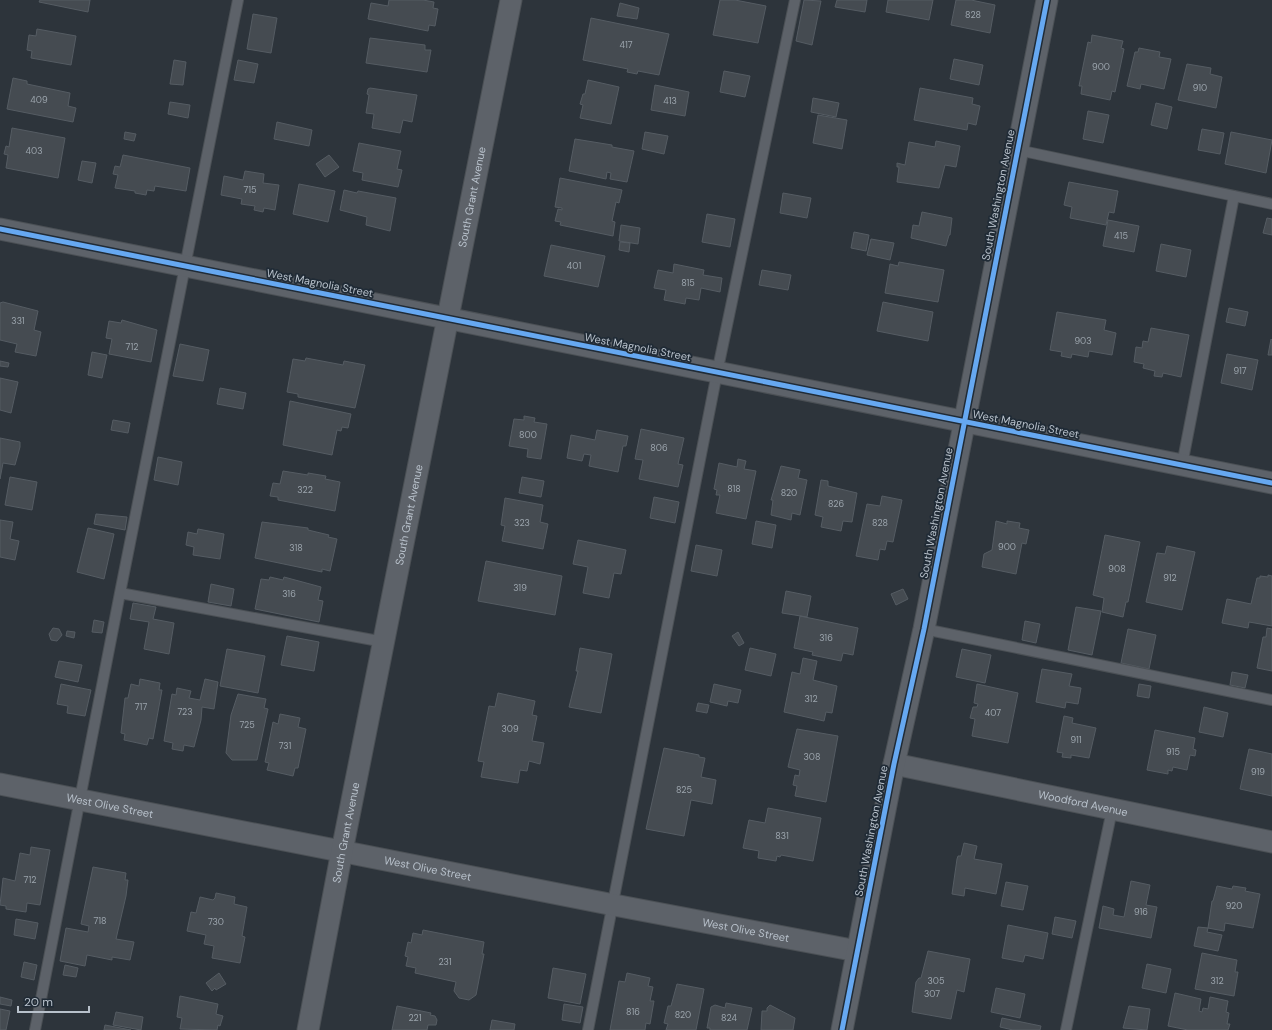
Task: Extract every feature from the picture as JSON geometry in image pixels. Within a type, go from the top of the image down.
[{"type":"street","name":"South Grant Avenue","points":[[308,1030],[511,0]]},
{"type":"street","name":"South Washington Avenue","points":[[842,1030],[894,764],[924,629],[1047,0]]},
{"type":"street","name":"West Magnolia Street","points":[[0,229],[1272,483]]},
{"type":"street","name":"Woodford Avenue","points":[[894,764],[1272,842]]},
{"type":"street","name":"West Olive Street","points":[[0,784],[80,801],[857,951]]},
{"type":"lane","points":[[35,1030],[120,592],[238,0]]},
{"type":"lane","points":[[588,1030],[614,905],[717,373],[795,0]]},
{"type":"lane","points":[[1018,150],[1272,204]]},
{"type":"lane","points":[[1182,465],[1234,196]]},
{"type":"lane","points":[[120,592],[384,642]]},
{"type":"lane","points":[[924,629],[1272,700]]},
{"type":"lane","points":[[1066,1030],[1112,810]]},
{"type":"building","points":[[40,0],[90,0],[88,12],[39,2]]},
{"type":"building","points":[[389,0],[423,0],[434,2],[433,8],[438,9],[435,26],[429,25],[428,31],[368,19],[371,3],[388,6]]},
{"type":"building","points":[[720,0],[735,0],[766,6],[758,43],[713,35]]},
{"type":"building","points":[[804,0],[821,1],[812,45],[796,41]]},
{"type":"building","points":[[837,0],[867,0],[865,12],[835,7]]},
{"type":"building","points":[[888,0],[933,0],[929,20],[886,12]]},
{"type":"building","points":[[956,0],[971,0],[995,5],[990,33],[951,25]]},
{"type":"building","points":[[620,3],[639,8],[637,19],[617,16]]},
{"type":"building","points":[[253,14],[277,18],[271,53],[247,49]]},
{"type":"building","points":[[591,18],[669,34],[659,75],[638,71],[637,74],[627,72],[628,69],[583,60]]},
{"type":"building","points":[[37,29],[76,36],[71,65],[31,58],[32,51],[27,50],[29,35],[36,36]]},
{"type":"building","points":[[1092,35],[1123,41],[1121,48],[1124,49],[1115,92],[1112,91],[1110,100],[1081,94],[1082,86],[1079,86],[1088,42],[1091,43]]},
{"type":"building","points":[[370,38],[425,45],[425,50],[431,50],[427,72],[366,63]]},
{"type":"building","points":[[1139,48],[1160,52],[1159,57],[1171,59],[1164,89],[1141,84],[1140,89],[1127,86],[1135,52],[1138,52]]},
{"type":"building","points":[[954,59],[983,65],[979,85],[950,79]]},
{"type":"building","points":[[174,60],[186,62],[183,85],[170,84]]},
{"type":"building","points":[[238,60],[258,64],[254,83],[234,80]]},
{"type":"building","points":[[1187,64],[1211,68],[1210,74],[1222,77],[1216,108],[1178,100]]},
{"type":"building","points":[[724,71],[750,76],[745,97],[720,92]]},
{"type":"building","points":[[13,78],[27,81],[27,84],[70,93],[68,106],[76,108],[73,122],[7,109]]},
{"type":"building","points":[[588,80],[619,87],[611,124],[580,118],[583,105],[580,104],[583,94],[585,94]]},
{"type":"building","points":[[655,85],[689,92],[685,116],[651,110]]},
{"type":"building","points":[[370,88],[417,95],[412,122],[403,120],[400,133],[372,128],[374,114],[366,113],[369,95],[367,94],[368,89]]},
{"type":"building","points":[[920,88],[973,98],[972,104],[980,106],[976,125],[968,123],[967,130],[914,120]]},
{"type":"building","points":[[813,98],[839,103],[836,117],[811,112]]},
{"type":"building","points":[[170,102],[190,105],[188,118],[168,114]]},
{"type":"building","points":[[1156,103],[1172,107],[1167,129],[1151,125]]},
{"type":"building","points":[[1088,111],[1109,115],[1103,143],[1083,139]]},
{"type":"building","points":[[818,115],[847,120],[842,149],[813,143]]},
{"type":"building","points":[[277,122],[312,130],[309,146],[274,139]]},
{"type":"building","points":[[12,128],[65,138],[58,178],[6,168],[8,155],[4,154],[6,146],[9,147]]},
{"type":"building","points":[[1202,129],[1224,133],[1220,154],[1198,150]]},
{"type":"building","points":[[125,132],[136,134],[134,141],[124,139]]},
{"type":"building","points":[[645,132],[668,136],[664,154],[642,149]]},
{"type":"building","points":[[1231,132],[1272,140],[1266,173],[1225,164]]},
{"type":"building","points":[[575,139],[612,145],[612,147],[634,151],[627,182],[610,179],[611,173],[607,172],[606,179],[569,171]]},
{"type":"building","points":[[936,141],[960,146],[956,167],[945,165],[939,188],[897,182],[899,167],[897,167],[897,163],[905,165],[909,142],[935,147]]},
{"type":"building","points":[[359,143],[401,151],[397,169],[402,170],[398,187],[362,180],[363,173],[353,171]]},
{"type":"building","points":[[123,155],[190,168],[186,191],[155,186],[154,191],[147,190],[146,195],[135,193],[135,191],[115,188],[118,175],[113,174],[115,166],[120,167]]},
{"type":"building","points":[[329,155],[339,167],[325,177],[316,164]]},
{"type":"building","points":[[82,161],[96,163],[92,183],[78,180]]},
{"type":"building","points":[[245,171],[264,174],[263,183],[279,185],[275,210],[264,208],[263,212],[254,210],[255,206],[241,204],[242,199],[221,195],[224,176],[243,180]]},
{"type":"building","points":[[560,178],[622,190],[619,203],[616,202],[612,221],[615,222],[613,236],[560,225],[561,222],[555,221],[558,209],[562,210],[562,208],[555,207]]},
{"type":"building","points":[[1069,182],[1118,191],[1114,213],[1109,212],[1106,225],[1070,218],[1072,207],[1064,205]]},
{"type":"building","points":[[299,184],[335,191],[328,222],[293,214]]},
{"type":"building","points":[[344,190],[396,198],[390,231],[366,225],[367,217],[340,210]]},
{"type":"building","points":[[783,193],[811,198],[807,218],[780,213]]},
{"type":"building","points":[[922,212],[952,218],[950,235],[946,246],[911,238],[913,225],[919,226]]},
{"type":"building","points":[[707,214],[735,219],[730,247],[702,242]]},
{"type":"building","points":[[1267,218],[1272,219],[1272,235],[1263,233]]},
{"type":"building","points":[[1108,220],[1139,226],[1134,252],[1103,246]]},
{"type":"building","points":[[621,225],[640,228],[638,244],[619,241]]},
{"type":"building","points":[[854,232],[869,235],[866,251],[851,248]]},
{"type":"building","points":[[871,239],[894,243],[890,260],[867,255]]},
{"type":"building","points":[[620,242],[630,243],[629,252],[619,250]]},
{"type":"building","points":[[1161,244],[1191,250],[1186,277],[1156,271]]},
{"type":"building","points":[[551,245],[605,256],[598,287],[544,276]]},
{"type":"building","points":[[899,262],[944,270],[938,302],[885,293],[890,264],[898,266]]},
{"type":"building","points":[[674,264],[704,270],[703,275],[722,278],[720,292],[701,288],[699,300],[686,298],[685,304],[664,300],[666,290],[654,288],[658,270],[673,273]]},
{"type":"building","points":[[762,270],[791,275],[788,290],[759,285]]},
{"type":"building","points":[[3,302],[38,311],[34,330],[41,332],[36,356],[15,352],[17,344],[0,340],[0,303]]},
{"type":"building","points":[[883,302],[933,312],[928,341],[877,331]]},
{"type":"building","points":[[1229,308],[1248,312],[1245,326],[1226,322]]},
{"type":"building","points":[[1057,312],[1106,320],[1104,330],[1116,333],[1112,355],[1089,351],[1088,357],[1072,354],[1071,358],[1061,356],[1062,352],[1050,350]]},
{"type":"building","points":[[122,320],[157,330],[151,362],[109,354],[112,339],[106,338],[109,321],[121,323]]},
{"type":"building","points":[[1151,328],[1189,335],[1181,377],[1163,373],[1162,377],[1154,376],[1155,371],[1143,368],[1144,364],[1134,362],[1136,347],[1142,348],[1143,341],[1148,342]]},
{"type":"building","points":[[1271,339],[1272,355],[1268,355]]},
{"type":"building","points":[[180,344],[209,350],[203,381],[173,376]]},
{"type":"building","points":[[92,352],[107,355],[102,378],[88,375]]},
{"type":"building","points":[[1227,354],[1258,360],[1252,390],[1221,383]]},
{"type":"building","points":[[306,358],[343,365],[344,361],[365,365],[355,408],[298,397],[298,394],[287,392],[293,359],[305,361]]},
{"type":"building","points":[[0,361],[9,363],[8,367],[0,366]]},
{"type":"building","points":[[0,378],[18,382],[11,413],[0,410]]},
{"type":"building","points":[[220,388],[246,393],[243,409],[217,404]]},
{"type":"building","points":[[290,401],[351,414],[348,428],[342,427],[341,431],[337,430],[332,455],[283,445]]},
{"type":"building","points":[[524,416],[535,418],[534,422],[547,424],[541,459],[527,457],[528,449],[509,446],[514,419],[524,420]]},
{"type":"building","points":[[113,420],[130,423],[128,433],[111,430]]},
{"type":"building","points":[[641,429],[684,438],[678,464],[683,465],[678,487],[639,479],[643,460],[635,459]]},
{"type":"building","points":[[597,430],[628,436],[626,446],[623,446],[618,472],[589,466],[591,455],[584,454],[582,461],[567,458],[571,435],[595,440]]},
{"type":"building","points":[[0,438],[20,442],[20,447],[15,465],[3,463],[0,479]]},
{"type":"building","points":[[158,457],[182,462],[178,485],[154,480]]},
{"type":"building","points":[[738,459],[746,461],[744,469],[756,471],[746,519],[716,513],[720,495],[716,495],[717,490],[714,489],[719,463],[737,467]]},
{"type":"building","points":[[781,466],[800,470],[798,478],[807,480],[800,515],[792,513],[791,520],[771,515],[773,500],[771,500]]},
{"type":"building","points":[[283,471],[326,476],[325,479],[340,482],[335,511],[278,500],[278,497],[270,496],[273,483],[280,484]]},
{"type":"building","points":[[10,477],[37,482],[32,510],[5,505]]},
{"type":"building","points":[[522,477],[544,481],[541,497],[519,493]]},
{"type":"building","points":[[821,480],[828,481],[828,486],[857,493],[852,522],[843,521],[841,531],[821,527],[823,517],[815,515]]},
{"type":"building","points":[[882,496],[902,500],[893,542],[887,541],[885,550],[880,549],[878,560],[856,556],[867,504],[880,506]]},
{"type":"building","points":[[654,497],[679,502],[675,523],[650,518]]},
{"type":"building","points":[[505,498],[543,505],[540,522],[548,524],[543,549],[502,541],[505,526],[501,525]]},
{"type":"building","points":[[96,514],[127,517],[125,530],[94,524]]},
{"type":"building","points":[[0,520],[13,522],[10,539],[19,541],[15,560],[0,557]]},
{"type":"building","points":[[756,521],[776,525],[772,548],[752,544]]},
{"type":"building","points":[[996,521],[1007,524],[1007,521],[1020,523],[1019,528],[1029,530],[1026,544],[1022,543],[1016,574],[982,567],[984,554],[992,550]]},
{"type":"building","points":[[262,522],[308,528],[308,530],[329,535],[328,537],[337,539],[330,571],[322,569],[322,572],[255,558]]},
{"type":"building","points":[[88,528],[114,534],[104,579],[77,572]]},
{"type":"building","points":[[198,529],[224,534],[220,559],[193,555],[194,547],[186,545],[188,532],[197,534]]},
{"type":"building","points":[[1105,535],[1140,542],[1128,602],[1126,602],[1123,617],[1102,612],[1104,598],[1093,595]]},
{"type":"building","points":[[578,540],[626,550],[621,574],[614,573],[609,598],[583,593],[588,567],[573,564]]},
{"type":"building","points":[[696,545],[722,550],[717,576],[691,571]]},
{"type":"building","points":[[1167,546],[1195,552],[1182,610],[1146,602],[1157,553],[1165,554]]},
{"type":"building","points":[[486,561],[562,576],[555,615],[478,601]]},
{"type":"building","points":[[1268,575],[1272,576],[1272,626],[1249,622],[1248,628],[1222,623],[1227,599],[1251,604],[1257,578],[1260,578],[1260,576],[1268,577]]},
{"type":"building","points":[[270,577],[283,580],[284,577],[321,587],[318,600],[323,601],[319,622],[255,609],[261,579],[269,580]]},
{"type":"building","points":[[211,584],[234,589],[231,606],[208,602]]},
{"type":"building","points":[[903,589],[908,599],[896,605],[891,594]]},
{"type":"building","points":[[786,591],[811,596],[807,617],[782,613]]},
{"type":"building","points":[[133,603],[156,607],[153,619],[174,623],[169,654],[144,649],[149,622],[130,619]]},
{"type":"building","points":[[1076,607],[1101,611],[1092,655],[1068,650]]},
{"type":"building","points":[[800,616],[858,628],[853,655],[843,653],[841,661],[812,655],[813,652],[794,648]]},
{"type":"building","points":[[94,620],[104,622],[102,633],[92,632]]},
{"type":"building","points":[[1025,621],[1040,624],[1036,643],[1022,640]]},
{"type":"building","points":[[53,628],[59,629],[62,635],[57,641],[51,640],[49,634]]},
{"type":"building","points":[[1267,628],[1272,629],[1272,671],[1257,668],[1263,637],[1266,637]]},
{"type":"building","points":[[1128,629],[1156,635],[1149,669],[1121,663]]},
{"type":"building","points":[[67,631],[75,632],[74,638],[66,636]]},
{"type":"building","points":[[738,632],[744,643],[739,646],[732,636]]},
{"type":"building","points":[[287,636],[319,642],[314,671],[281,665]]},
{"type":"building","points":[[580,648],[612,654],[601,713],[569,707],[578,671],[576,671]]},
{"type":"building","points":[[750,648],[776,654],[771,676],[745,670]]},
{"type":"building","points":[[227,649],[265,656],[258,693],[220,686]]},
{"type":"building","points":[[962,649],[991,655],[985,683],[956,677]]},
{"type":"building","points":[[803,658],[817,661],[813,680],[837,686],[832,713],[826,712],[824,721],[784,712],[792,672],[800,674]]},
{"type":"building","points":[[59,661],[82,665],[78,682],[55,677]]},
{"type":"building","points":[[1042,669],[1072,674],[1069,686],[1081,688],[1078,704],[1066,702],[1065,708],[1036,702]]},
{"type":"building","points":[[1232,672],[1248,675],[1245,688],[1230,685]]},
{"type":"building","points":[[140,679],[160,683],[159,690],[162,690],[153,739],[149,738],[147,745],[124,740],[125,734],[121,733],[125,698],[128,698],[131,684],[139,686]]},
{"type":"building","points":[[205,679],[218,682],[214,709],[202,707],[201,720],[194,747],[184,745],[183,751],[172,749],[173,743],[164,741],[172,694],[176,695],[177,688],[191,691],[189,698],[200,700]]},
{"type":"building","points":[[61,684],[91,690],[85,716],[67,713],[68,706],[57,704]]},
{"type":"building","points":[[714,684],[741,690],[738,703],[728,701],[727,706],[710,702]]},
{"type":"building","points":[[977,684],[1018,693],[1008,743],[972,736],[975,719],[970,718],[973,707],[977,707],[978,704],[974,703]]},
{"type":"building","points":[[1139,684],[1151,686],[1149,698],[1137,696]]},
{"type":"building","points":[[498,693],[535,701],[532,715],[537,716],[532,741],[544,743],[540,764],[529,761],[527,771],[520,770],[518,783],[481,777],[484,762],[478,761],[489,706],[495,707]]},
{"type":"building","points":[[238,694],[266,699],[264,708],[268,709],[257,760],[232,760],[226,753],[231,715]]},
{"type":"building","points":[[698,703],[709,705],[707,713],[696,711]]},
{"type":"building","points":[[1204,707],[1228,713],[1223,737],[1199,732]]},
{"type":"building","points":[[280,714],[300,718],[298,727],[306,729],[298,768],[295,768],[293,776],[267,770],[269,763],[265,762],[273,722],[278,724]]},
{"type":"building","points":[[1064,716],[1073,718],[1072,723],[1096,728],[1089,758],[1071,755],[1071,758],[1062,757],[1063,753],[1057,752]]},
{"type":"building","points":[[797,729],[838,736],[826,802],[795,796],[797,786],[793,785],[795,775],[799,776],[800,770],[788,767]]},
{"type":"building","points":[[1155,730],[1195,738],[1193,749],[1196,750],[1195,756],[1190,755],[1187,770],[1173,767],[1172,771],[1168,770],[1168,774],[1147,770]]},
{"type":"building","points":[[664,748],[699,755],[699,757],[705,758],[701,777],[716,780],[712,804],[691,800],[684,836],[646,829]]},
{"type":"building","points":[[1249,749],[1272,754],[1272,796],[1240,789]]},
{"type":"building","points":[[768,808],[821,818],[813,861],[781,855],[780,857],[777,856],[776,861],[758,858],[759,851],[743,848],[749,820],[765,823]]},
{"type":"building","points":[[964,843],[977,846],[974,859],[1002,864],[996,894],[965,888],[964,896],[952,894],[957,859],[958,856],[961,856]]},
{"type":"building","points":[[31,847],[50,850],[40,905],[27,903],[26,912],[6,909],[6,906],[0,905],[3,878],[15,881],[20,853],[30,855]]},
{"type":"building","points":[[93,867],[126,873],[125,880],[128,880],[126,896],[116,939],[134,942],[130,960],[112,957],[112,960],[87,955],[85,966],[60,961],[66,928],[88,932],[89,926],[81,924]]},
{"type":"building","points":[[1131,881],[1150,885],[1146,905],[1157,907],[1151,938],[1099,928],[1103,906],[1114,909],[1113,915],[1124,917]]},
{"type":"building","points":[[1006,882],[1028,886],[1023,910],[1001,906]]},
{"type":"building","points":[[1217,886],[1232,889],[1233,886],[1246,888],[1245,891],[1260,894],[1253,928],[1225,923],[1224,931],[1208,928],[1212,901]]},
{"type":"building","points":[[216,893],[235,897],[234,904],[247,907],[242,936],[245,937],[240,963],[212,958],[214,946],[204,944],[206,935],[187,931],[191,912],[196,913],[200,897],[213,900]]},
{"type":"building","points":[[1055,917],[1076,921],[1072,938],[1052,934]]},
{"type":"building","points":[[16,919],[38,923],[35,939],[14,935]]},
{"type":"building","points":[[1008,925],[1048,933],[1043,959],[1025,955],[1023,962],[1002,958]]},
{"type":"building","points":[[1198,927],[1208,928],[1207,932],[1222,935],[1218,951],[1194,946]]},
{"type":"building","points":[[423,930],[484,942],[482,954],[484,954],[476,995],[469,1000],[459,998],[454,991],[456,982],[415,973],[416,968],[406,966],[408,957],[405,956],[408,942],[411,943],[413,933],[422,935]]},
{"type":"building","points":[[928,951],[970,959],[964,992],[957,990],[951,1019],[912,1012],[916,982],[919,978],[921,978]]},
{"type":"building","points":[[1202,953],[1237,960],[1235,972],[1238,972],[1234,996],[1195,989]]},
{"type":"building","points":[[24,962],[37,965],[34,980],[21,977]]},
{"type":"building","points":[[1147,964],[1171,969],[1166,993],[1142,988]]},
{"type":"building","points":[[65,965],[78,968],[76,977],[63,975]]},
{"type":"building","points":[[553,968],[586,974],[580,1004],[548,998]]},
{"type":"building","points":[[219,973],[226,984],[216,990],[215,988],[212,991],[206,983]]},
{"type":"building","points":[[627,973],[650,978],[648,986],[653,987],[650,1001],[654,1001],[650,1024],[646,1023],[645,1030],[610,1030],[619,981],[625,982]]},
{"type":"building","points":[[677,984],[704,989],[696,1030],[666,1030],[668,1024],[664,1023],[668,1006],[671,1006]]},
{"type":"building","points":[[996,988],[1025,994],[1020,1018],[991,1012]]},
{"type":"building","points":[[1175,993],[1201,999],[1199,1011],[1202,1012],[1203,1008],[1208,1009],[1210,997],[1228,1001],[1226,1012],[1229,1013],[1227,1024],[1230,1024],[1228,1030],[1188,1030],[1168,1026]]},
{"type":"building","points":[[180,996],[218,1004],[216,1014],[223,1016],[217,1030],[180,1029],[182,1018],[177,1017]]},
{"type":"building","points":[[0,997],[12,1000],[11,1006],[0,1004]]},
{"type":"building","points":[[726,1003],[752,1008],[747,1030],[710,1030],[710,1028],[707,1028],[711,1007],[715,1005],[725,1008]]},
{"type":"building","points":[[564,1004],[583,1007],[580,1023],[562,1020]]},
{"type":"building","points":[[770,1005],[795,1018],[793,1030],[761,1030],[762,1011],[767,1011],[767,1008]]},
{"type":"building","points":[[397,1006],[431,1013],[430,1015],[435,1016],[437,1020],[436,1025],[428,1025],[427,1030],[392,1030]]},
{"type":"building","points":[[1129,1006],[1150,1009],[1147,1030],[1123,1028]]},
{"type":"building","points":[[0,1009],[10,1011],[6,1030],[0,1030]]},
{"type":"building","points":[[116,1012],[143,1017],[141,1030],[113,1025]]},
{"type":"building","points":[[1002,1018],[1041,1026],[1040,1030],[1013,1030],[1000,1027]]},
{"type":"building","points":[[492,1020],[515,1024],[514,1030],[490,1030]]},
{"type":"building","points":[[105,1025],[131,1030],[104,1030]]},
{"type":"cycle path","points":[[842,1030],[894,764],[924,629],[1047,0]]},
{"type":"cycle path","points":[[0,229],[1272,483]]}]
